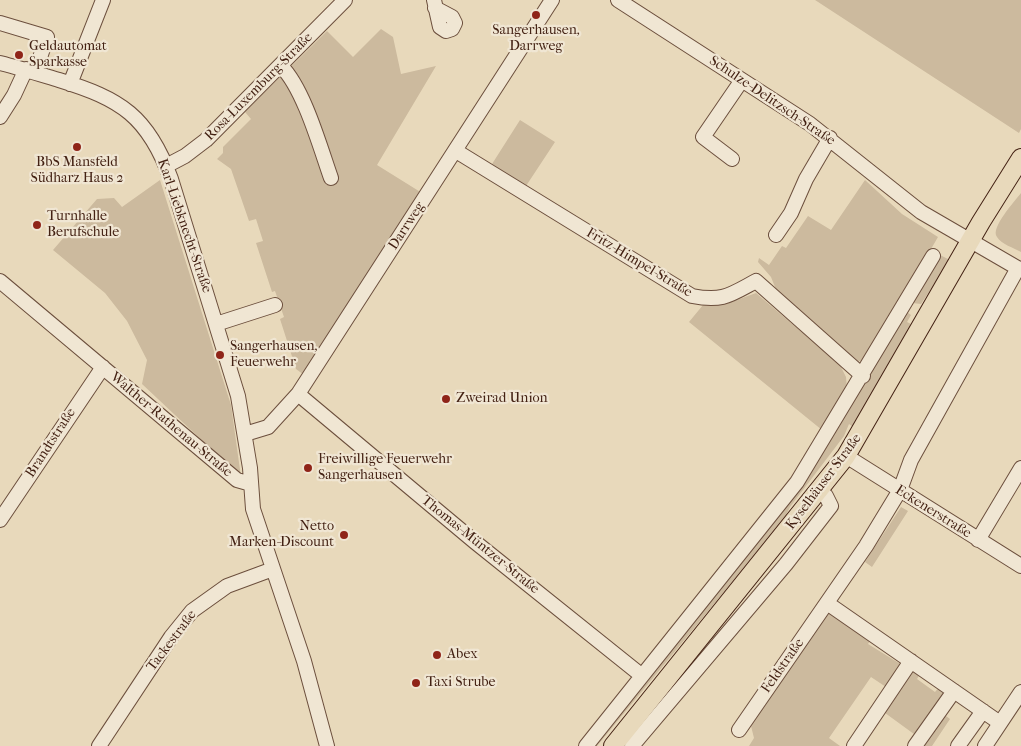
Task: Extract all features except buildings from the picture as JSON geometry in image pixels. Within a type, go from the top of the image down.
[{"type":"main road","name":"Kyselhäuser Straße","points":[[613,746],[634,741],[846,456],[970,241],[1021,158]]},
{"type":"street","points":[[70,84],[103,0]]},
{"type":"street","name":"Rosa-Luxemburg-Straße","points":[[166,166],[193,151],[212,129],[281,66],[345,0]]},
{"type":"street","name":"Darrweg","points":[[245,434],[263,429],[274,422],[298,394],[552,0]]},
{"type":"street","name":"Schulze-Delitzsch-Straße","points":[[618,0],[830,138],[903,199],[932,220],[1020,269]]},
{"type":"street","points":[[0,23],[47,37],[30,71],[0,117]]},
{"type":"street","name":"Karl-Liebknecht-Straße","points":[[0,63],[103,95],[129,112],[148,132],[166,166],[235,382],[245,434],[251,484]]},
{"type":"street","points":[[281,66],[291,79],[308,116],[332,178]]},
{"type":"street","points":[[732,159],[703,137],[742,80]]},
{"type":"street","points":[[776,235],[791,213],[806,179],[830,138]]},
{"type":"street","name":"Fritz-Himpel-Straße","points":[[456,151],[692,296],[713,300],[729,296],[756,281],[863,376]]},
{"type":"street","name":"Kyselhäuser Straße","points":[[586,746],[797,482],[863,376],[933,256]]},
{"type":"street","points":[[900,490],[911,460],[1020,269]]},
{"type":"street","name":"Walther-Rathenau-Straße","points":[[0,281],[240,482],[251,484]]},
{"type":"street","points":[[216,324],[275,305]]},
{"type":"street","name":"Brandtstraße","points":[[0,520],[103,367]]},
{"type":"street","name":"Thomas-Müntzer-Straße","points":[[298,394],[475,542],[641,675]]},
{"type":"street","name":"Eckenerstraße","points":[[846,456],[1021,566]]},
{"type":"street","points":[[978,540],[1021,468]]},
{"type":"street","points":[[251,484],[254,509],[304,661],[328,746]]},
{"type":"street","name":"Feldstraße","points":[[739,730],[827,603],[900,490]]},
{"type":"street","name":"Tackestraße","points":[[99,746],[171,638],[192,611],[227,586],[273,568]]},
{"type":"street","points":[[827,603],[1000,723]]},
{"type":"street","points":[[854,746],[911,662]]},
{"type":"street","points":[[915,746],[954,691]]},
{"type":"street","points":[[984,746],[1021,692]]},
{"type":"street","points":[[958,746],[983,711]]},
{"type":"shaded area","points":[[815,0],[1021,0],[1021,129],[1019,133]]},
{"type":"shaded area","points":[[381,29],[393,37],[401,74],[436,66],[377,165],[422,193],[304,375],[296,369],[280,319],[284,317],[275,291],[272,292],[256,243],[263,241],[256,219],[249,221],[231,169],[217,159],[223,153],[223,147],[251,119],[245,112],[327,31],[353,57]]},
{"type":"shaded area","points":[[520,120],[555,142],[526,186],[492,164]]},
{"type":"shaded area","points":[[160,180],[231,405],[241,477],[142,384],[147,360],[127,321],[105,293],[53,250],[97,199],[114,198],[122,207]]},
{"type":"shaded area","points":[[865,180],[902,214],[938,237],[867,359],[857,362],[777,292],[771,277],[758,262],[759,258],[769,265],[782,246],[786,248],[808,216],[831,230]]},
{"type":"shaded area","points":[[1021,193],[1021,252],[1001,242],[996,233],[1000,221]]},
{"type":"shaded area","points":[[940,255],[950,260],[921,304],[912,303]]},
{"type":"shaded area","points":[[756,293],[840,365],[846,377],[847,388],[822,430],[689,322],[703,305],[723,305]]},
{"type":"shaded area","points":[[907,312],[911,315],[907,322],[911,324],[909,334],[857,430],[849,424],[844,436],[790,507],[784,519],[597,746],[594,746],[770,523]]},
{"type":"shaded area","points":[[901,507],[908,511],[872,567],[865,562]]},
{"type":"shaded area","points":[[827,613],[832,613],[872,638],[868,644],[902,665],[889,689],[871,677],[829,738],[840,746],[749,746],[754,738],[751,726],[753,717]]},
{"type":"shaded area","points":[[912,670],[921,672],[917,679],[935,692],[940,686],[944,695],[918,737],[881,710]]},
{"type":"shaded area","points":[[942,713],[950,719],[932,746],[919,746]]},
{"type":"place","name":"Sangerhausen, Darrweg","points":[[536,15]]},
{"type":"place","name":"Geldautomat Sparkasse","points":[[19,55]]},
{"type":"place","name":"BbS Mansfeld Südharz Haus 2","points":[[77,147]]},
{"type":"place","name":"Turnhalle Berufschule","points":[[37,225]]},
{"type":"place","name":"Sangerhausen, Feuerwehr","points":[[220,355]]},
{"type":"place","name":"Zweirad Union","points":[[446,399]]},
{"type":"place","name":"Freiwillige Feuerwehr Sangerhausen","points":[[308,468]]},
{"type":"place","name":"Netto Marken-Discount","points":[[344,535]]},
{"type":"place","name":"Abex","points":[[437,655]]},
{"type":"place","name":"Taxi Strube","points":[[416,683]]}]
